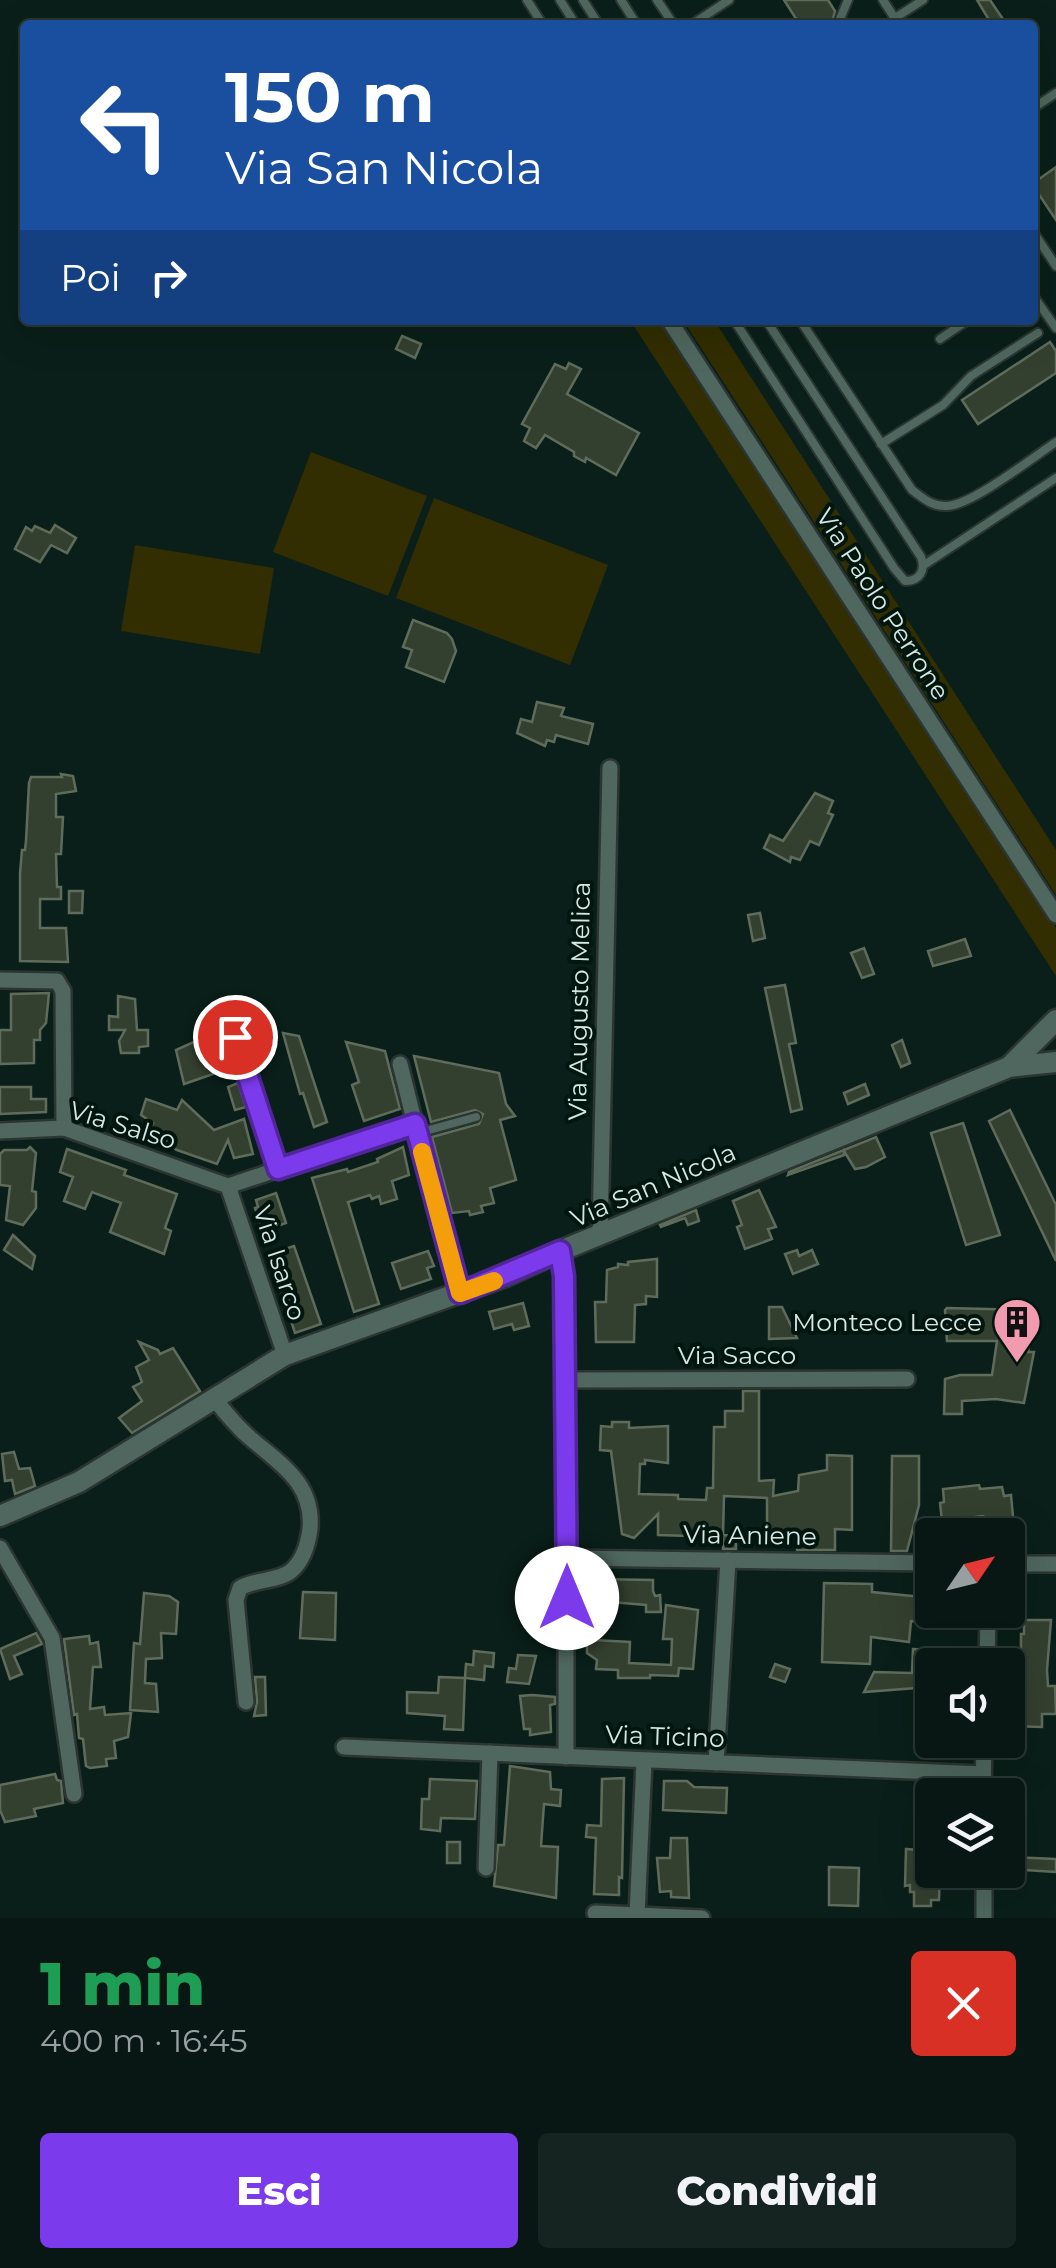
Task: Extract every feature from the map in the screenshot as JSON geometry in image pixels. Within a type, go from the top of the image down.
[{"type":"street","name":"Via Paolo Perrone","points":[[672,325],[1056,915]]},
{"type":"street","name":"Via Augusto Melica","points":[[600,1234],[610,768]]},
{"type":"street","points":[[0,980],[58,981],[63,991],[64,1128]]},
{"type":"street","name":"Via San Nicola","points":[[1009,1067],[1056,1020]]},
{"type":"street","points":[[235,1037],[278,1169]]},
{"type":"street","name":"Via San Nicola","points":[[0,1516],[79,1482],[284,1355],[460,1293],[1009,1067],[1056,1062]]},
{"type":"street","points":[[400,1064],[460,1293]]},
{"type":"street","name":"Via Salso","points":[[0,1130],[64,1128],[228,1186]]},
{"type":"street","points":[[228,1186],[416,1129]]},
{"type":"street","name":"Via Isarco","points":[[228,1186],[284,1355]]},
{"type":"street","points":[[560,1251],[566,1380],[566,1757]]},
{"type":"street","name":"Via Sacco","points":[[566,1380],[907,1379]]},
{"type":"street","points":[[213,1396],[247,1436],[298,1479],[307,1498],[310,1520],[309,1539],[300,1562],[287,1574],[255,1580],[240,1588],[236,1600],[246,1702]]},
{"type":"street","points":[[0,1548],[52,1638],[74,1794]]},
{"type":"street","name":"Via Aniene","points":[[567,1558],[915,1563]]},
{"type":"street","points":[[716,1764],[728,1560]]},
{"type":"street","points":[[1025,1564],[1056,1564]]},
{"type":"street","name":"Via Ticino","points":[[344,1746],[983,1774]]},
{"type":"street","points":[[486,1868],[490,1753]]},
{"type":"street","points":[[983,1758],[983,1778]]},
{"type":"street","points":[[637,1915],[644,1761]]},
{"type":"street","points":[[984,1888],[984,1918]]},
{"type":"street","points":[[596,1913],[702,1918]]},
{"type":"lane","points":[[706,0],[713,10]]},
{"type":"lane","points":[[698,20],[728,0]]},
{"type":"lane","points":[[840,19],[848,0]]},
{"type":"lane","points":[[899,20],[924,0]]},
{"type":"lane","points":[[1038,239],[1056,266]]},
{"type":"lane","points":[[1038,302],[1056,328]]},
{"type":"lane","points":[[737,325],[905,580],[912,580],[924,565],[1056,478]]},
{"type":"lane","points":[[769,325],[924,565]]},
{"type":"lane","points":[[803,325],[912,490],[930,504],[964,502],[1056,442]]},
{"type":"lane","points":[[940,339],[961,325]]},
{"type":"lane","points":[[881,444],[944,405],[972,376],[1038,333]]},
{"type":"lane","points":[[416,1129],[476,1116]]},
{"type":"shaded area","points":[[633,325],[663,325],[1056,928],[1056,976]]},
{"type":"shaded area","points":[[686,325],[717,325],[1056,850],[1056,895]]},
{"type":"shaded area","points":[[311,452],[427,496],[388,596],[273,552]]},
{"type":"shaded area","points":[[434,498],[608,565],[570,665],[396,598]]},
{"type":"shaded area","points":[[135,545],[274,568],[260,654],[121,631]]},
{"type":"building","points":[[784,0],[828,0],[835,11],[834,20],[797,20]]},
{"type":"building","points":[[977,0],[990,0],[1004,20],[989,20]]},
{"type":"building","points":[[1056,167],[1056,220],[1038,193],[1038,180]]},
{"type":"building","points":[[402,336],[421,344],[415,358],[396,349]]},
{"type":"building","points":[[1050,342],[1056,351],[1056,373],[978,424],[962,400]]},
{"type":"building","points":[[569,363],[581,369],[567,394],[639,433],[616,475],[586,458],[585,462],[574,456],[574,452],[545,435],[536,448],[524,441],[530,428],[522,424],[555,364],[566,369]]},
{"type":"building","points":[[55,525],[76,538],[67,553],[51,545],[40,562],[15,549],[26,527],[32,531],[35,526],[50,533]]},
{"type":"building","points":[[413,620],[447,633],[452,639],[456,651],[444,682],[406,667],[412,650],[403,647]]},
{"type":"building","points":[[537,702],[564,708],[561,716],[593,724],[588,744],[556,735],[554,742],[547,740],[545,746],[517,733],[521,719],[532,722]]},
{"type":"building","points":[[61,774],[73,776],[76,791],[56,794],[56,817],[63,817],[61,854],[56,854],[61,899],[40,899],[40,928],[66,928],[68,962],[20,961],[20,873],[29,783],[31,777],[62,777]]},
{"type":"building","points":[[815,793],[833,801],[828,813],[833,815],[819,845],[810,841],[800,860],[791,857],[790,862],[764,848],[770,835],[783,841]]},
{"type":"building","points":[[69,891],[83,891],[82,913],[69,913]]},
{"type":"building","points":[[760,913],[765,938],[753,941],[748,915]]},
{"type":"building","points":[[965,939],[971,956],[933,966],[928,951]]},
{"type":"building","points":[[864,948],[874,974],[862,978],[851,953]]},
{"type":"building","points":[[785,985],[796,1043],[789,1044],[802,1109],[791,1112],[765,988]]},
{"type":"building","points":[[49,993],[46,1023],[40,1030],[40,1040],[34,1040],[34,1063],[0,1064],[0,1030],[11,1030],[11,994]]},
{"type":"building","points":[[118,996],[135,999],[137,1030],[148,1030],[148,1046],[139,1047],[139,1053],[121,1053],[119,1041],[125,1030],[109,1030],[109,1016],[118,1017]]},
{"type":"building","points":[[283,1033],[299,1036],[327,1122],[314,1127]]},
{"type":"building","points":[[207,1036],[219,1072],[184,1084],[176,1050]]},
{"type":"building","points":[[902,1040],[910,1063],[901,1067],[892,1045]]},
{"type":"building","points":[[346,1042],[385,1051],[400,1109],[364,1121],[352,1085],[359,1082]]},
{"type":"building","points":[[414,1056],[499,1073],[506,1104],[515,1116],[500,1120],[516,1180],[490,1188],[494,1203],[481,1206],[483,1212],[452,1213],[432,1137],[479,1124],[483,1114],[475,1110],[431,1122]]},
{"type":"building","points":[[238,1083],[246,1107],[235,1110],[228,1087]]},
{"type":"building","points":[[865,1084],[869,1095],[848,1104],[844,1093]]},
{"type":"building","points":[[0,1087],[31,1087],[31,1099],[46,1099],[46,1112],[0,1114]]},
{"type":"building","points":[[146,1099],[177,1110],[182,1100],[214,1130],[244,1119],[253,1154],[234,1158],[228,1140],[217,1164],[177,1150],[165,1143],[168,1135],[150,1129],[153,1123],[141,1115]]},
{"type":"building","points":[[1010,1110],[1056,1205],[1056,1261],[989,1121]]},
{"type":"building","points":[[963,1123],[1000,1235],[966,1245],[931,1133]]},
{"type":"building","points":[[876,1137],[885,1157],[866,1167],[855,1169],[844,1151],[844,1155],[788,1175],[789,1172]]},
{"type":"building","points":[[30,1147],[36,1153],[32,1191],[36,1192],[36,1208],[23,1225],[6,1220],[10,1186],[0,1185],[0,1154]]},
{"type":"building","points":[[403,1147],[409,1175],[392,1181],[397,1199],[381,1204],[379,1196],[372,1199],[370,1195],[348,1202],[379,1304],[354,1312],[312,1178],[378,1162],[377,1159]]},
{"type":"building","points":[[67,1149],[177,1194],[165,1228],[171,1231],[164,1254],[110,1232],[121,1203],[92,1192],[85,1209],[64,1201],[73,1177],[60,1172]]},
{"type":"building","points":[[759,1190],[776,1227],[768,1229],[772,1239],[745,1249],[733,1201]]},
{"type":"building","points":[[276,1193],[286,1223],[263,1231],[256,1200]]},
{"type":"building","points":[[696,1210],[699,1221],[688,1225],[685,1218],[660,1225]]},
{"type":"building","points":[[13,1235],[35,1256],[32,1269],[4,1250]]},
{"type":"building","points":[[294,1246],[321,1324],[295,1333],[269,1254]]},
{"type":"building","points":[[797,1250],[799,1256],[812,1250],[818,1264],[793,1274],[785,1254]]},
{"type":"building","points":[[428,1251],[434,1266],[427,1268],[431,1279],[401,1289],[392,1263]]},
{"type":"building","points":[[657,1259],[657,1297],[646,1296],[646,1304],[635,1305],[634,1342],[596,1342],[595,1302],[606,1302],[607,1270],[618,1264]]},
{"type":"building","points":[[523,1303],[529,1326],[514,1330],[512,1324],[494,1329],[489,1312]]},
{"type":"building","points":[[769,1307],[782,1307],[797,1338],[769,1339]]},
{"type":"building","name":"Monteco Lecce","points":[[947,1308],[1025,1310],[1023,1340],[1030,1341],[1028,1352],[1034,1352],[1024,1403],[996,1399],[962,1401],[962,1414],[944,1414],[945,1379],[992,1375],[997,1341],[947,1341]]},
{"type":"building","points":[[139,1342],[160,1354],[173,1348],[200,1391],[132,1433],[119,1418],[142,1401],[133,1387],[142,1382],[136,1367],[149,1360]]},
{"type":"building","points":[[743,1391],[759,1391],[759,1481],[774,1480],[773,1496],[798,1491],[799,1475],[827,1470],[827,1455],[852,1456],[852,1530],[835,1529],[835,1550],[797,1550],[798,1536],[767,1536],[767,1498],[724,1496],[723,1535],[736,1536],[736,1549],[723,1549],[723,1537],[658,1535],[658,1514],[634,1538],[622,1534],[611,1451],[600,1450],[601,1426],[629,1422],[629,1428],[668,1426],[668,1463],[645,1460],[645,1464],[640,1464],[639,1494],[706,1500],[707,1488],[713,1488],[714,1427],[725,1427],[725,1411],[743,1411]]},
{"type":"building","points":[[14,1452],[19,1469],[30,1468],[35,1486],[15,1494],[12,1480],[5,1481],[2,1454]]},
{"type":"building","points":[[892,1456],[919,1456],[919,1505],[907,1551],[891,1551]]},
{"type":"building","points":[[1002,1487],[1004,1496],[1011,1495],[1013,1518],[942,1518],[943,1489]]},
{"type":"building","points":[[594,1579],[653,1580],[655,1596],[660,1595],[661,1612],[646,1612],[646,1605],[586,1600],[593,1591]]},
{"type":"building","points":[[824,1583],[872,1584],[872,1592],[915,1596],[915,1621],[911,1621],[909,1642],[871,1637],[870,1664],[822,1662]]},
{"type":"building","points":[[303,1592],[336,1593],[335,1640],[300,1638]]},
{"type":"building","points":[[144,1593],[169,1596],[178,1602],[176,1634],[161,1633],[162,1658],[146,1659],[145,1683],[156,1684],[158,1712],[130,1710],[134,1643],[140,1644]]},
{"type":"building","points":[[666,1605],[698,1610],[693,1669],[679,1668],[678,1676],[618,1678],[618,1670],[596,1669],[597,1660],[587,1653],[587,1645],[594,1640],[630,1642],[629,1663],[671,1665],[672,1639],[663,1639]]},
{"type":"building","points":[[1025,1620],[1051,1620],[1047,1670],[1048,1686],[1055,1686],[1056,1714],[1042,1714],[1042,1727],[1025,1726],[1025,1648],[1021,1648]]},
{"type":"building","points":[[36,1633],[42,1644],[14,1656],[22,1674],[10,1679],[0,1649]]},
{"type":"building","points":[[89,1636],[90,1644],[98,1642],[101,1667],[93,1667],[90,1709],[104,1707],[105,1715],[131,1713],[128,1737],[114,1741],[116,1758],[106,1759],[107,1766],[90,1768],[86,1766],[83,1739],[79,1738],[77,1714],[74,1715],[64,1639]]},
{"type":"building","points":[[915,1649],[915,1688],[864,1692],[874,1672],[912,1673]]},
{"type":"building","points":[[474,1651],[494,1653],[493,1667],[485,1666],[484,1680],[465,1678],[466,1664],[473,1665]]},
{"type":"building","points":[[518,1655],[536,1656],[529,1684],[507,1682],[509,1668],[516,1669]]},
{"type":"building","points":[[775,1664],[790,1669],[785,1682],[770,1677]]},
{"type":"building","points":[[255,1677],[265,1677],[266,1715],[254,1716]]},
{"type":"building","points":[[439,1677],[465,1678],[463,1730],[444,1729],[445,1716],[407,1713],[407,1692],[438,1693]]},
{"type":"building","points":[[520,1696],[555,1697],[555,1704],[550,1705],[551,1732],[530,1735],[530,1729],[524,1729]]},
{"type":"building","points":[[510,1766],[550,1772],[551,1789],[561,1790],[560,1806],[544,1804],[541,1846],[558,1847],[556,1898],[494,1886],[498,1845],[504,1845]]},
{"type":"building","points":[[55,1774],[61,1781],[63,1803],[34,1809],[36,1816],[5,1822],[0,1810],[0,1785]]},
{"type":"building","points":[[624,1778],[619,1895],[594,1894],[596,1838],[586,1837],[587,1825],[601,1826],[602,1779]]},
{"type":"building","points":[[430,1779],[477,1781],[475,1819],[441,1818],[440,1831],[421,1829],[422,1799],[429,1799]]},
{"type":"building","points":[[664,1781],[727,1788],[726,1813],[663,1810]]},
{"type":"building","points":[[671,1838],[687,1838],[689,1898],[671,1897],[671,1891],[660,1892],[657,1858],[670,1858]]},
{"type":"building","points":[[447,1842],[460,1842],[460,1863],[447,1863]]},
{"type":"building","points":[[906,1849],[915,1850],[915,1888],[939,1888],[939,1900],[931,1900],[931,1906],[914,1906],[914,1892],[910,1892],[910,1885],[905,1886]]},
{"type":"building","points":[[1025,1858],[1056,1859],[1056,1872],[1025,1870]]},
{"type":"building","points":[[829,1867],[859,1868],[858,1906],[829,1905]]},
{"type":"slow traffic","points":[[422,1152],[460,1293],[494,1281]]},
{"type":"place","name":"Monteco Lecce","points":[[1017,1364]]},
{"type":"route","points":[[235,1037],[278,1169],[415,1124],[460,1293],[560,1251],[564,1276],[567,1598]]}]
